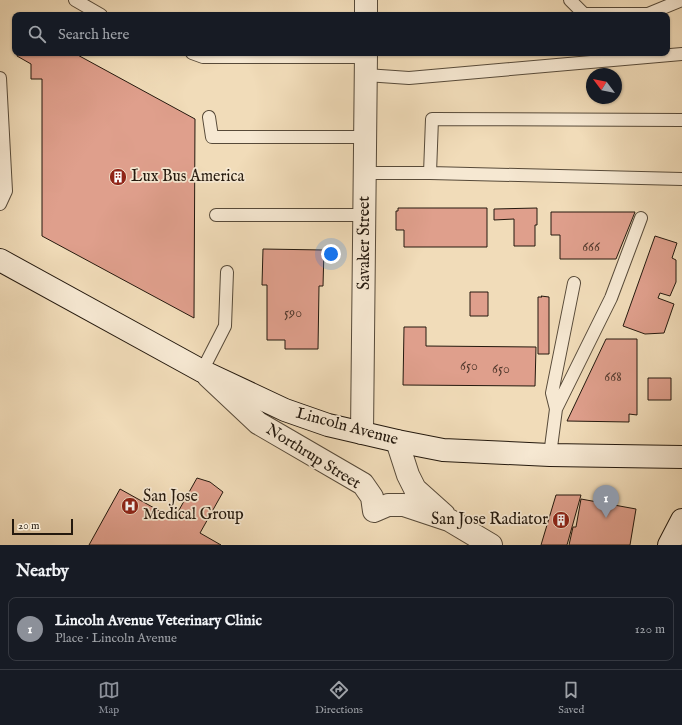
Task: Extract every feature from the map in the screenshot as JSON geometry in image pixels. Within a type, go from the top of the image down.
[{"type":"street","points":[[366,0],[366,12]]},
{"type":"street","name":"Savaker Street","points":[[362,434],[366,62]]},
{"type":"street","name":"Lincoln Avenue","points":[[0,260],[202,371],[285,410],[328,425],[397,442],[443,450],[550,455],[682,457]]},
{"type":"street","name":"Northrup Street","points":[[202,371],[258,423],[362,484],[372,497],[374,511],[388,505],[404,505],[449,520]]},
{"type":"street","name":"Northrup Street","points":[[397,442],[408,475],[415,489],[449,520],[491,545]]},
{"type":"street","points":[[668,545],[682,520]]},
{"type":"lane","points":[[75,0],[96,12]]},
{"type":"lane","points":[[570,0],[582,12]]},
{"type":"lane","points":[[653,12],[682,0]]},
{"type":"lane","points":[[670,55],[682,54]]},
{"type":"lane","points":[[200,56],[366,62],[409,78],[659,56]]},
{"type":"lane","points":[[0,78],[6,191],[0,204]]},
{"type":"lane","points":[[209,117],[212,137],[365,137]]},
{"type":"lane","points":[[430,173],[432,119],[682,120]]},
{"type":"lane","points":[[365,172],[682,179]]},
{"type":"lane","points":[[216,215],[365,215]]},
{"type":"lane","points":[[550,455],[556,409],[611,298],[641,218]]},
{"type":"lane","points":[[202,371],[225,326],[227,272]]},
{"type":"lane","points":[[556,409],[552,393],[574,283]]},
{"type":"building","name":"Lux Bus America","points":[[17,56],[80,56],[195,119],[194,318],[42,236],[42,79],[31,79],[31,64]]},
{"type":"building","points":[[398,208],[487,208],[487,247],[404,247],[404,230],[396,230],[396,211],[398,211]]},
{"type":"building","points":[[537,208],[535,246],[514,246],[514,219],[494,220],[494,209]]},
{"type":"building","points":[[551,212],[635,212],[616,259],[560,259],[560,235],[551,235]]},
{"type":"building","points":[[655,236],[677,243],[672,258],[676,260],[676,282],[670,296],[660,293],[658,298],[674,304],[664,333],[645,334],[623,326]]},
{"type":"building","points":[[263,249],[324,250],[323,286],[319,286],[318,349],[285,349],[285,340],[267,340],[267,285],[262,285]]},
{"type":"building","points":[[470,292],[488,292],[488,316],[470,316]]},
{"type":"building","points":[[541,296],[549,297],[549,354],[538,354],[538,297],[542,297]]},
{"type":"building","points":[[404,327],[426,327],[426,346],[536,347],[535,386],[403,385]]},
{"type":"building","points":[[606,339],[637,339],[637,415],[629,414],[629,422],[567,421]]},
{"type":"building","points":[[648,378],[671,378],[671,400],[648,400]]},
{"type":"building","name":"San Jose Medical Group","points":[[197,478],[210,482],[223,492],[200,533],[221,545],[89,545],[120,489],[174,519]]},
{"type":"building","name":"San Jose Radiator","points":[[556,495],[581,495],[567,545],[541,545]]},
{"type":"building","points":[[581,499],[636,509],[630,545],[569,545],[573,527],[576,527]]},
{"type":"place","name":"Lux Bus America","points":[[118,177]]},
{"type":"place","name":"San Jose Medical Group","points":[[130,506]]},
{"type":"place","name":"Lincoln Avenue Veterinary Clinic","points":[[606,518]]},
{"type":"place","name":"San Jose Radiator","points":[[561,520]]}]
